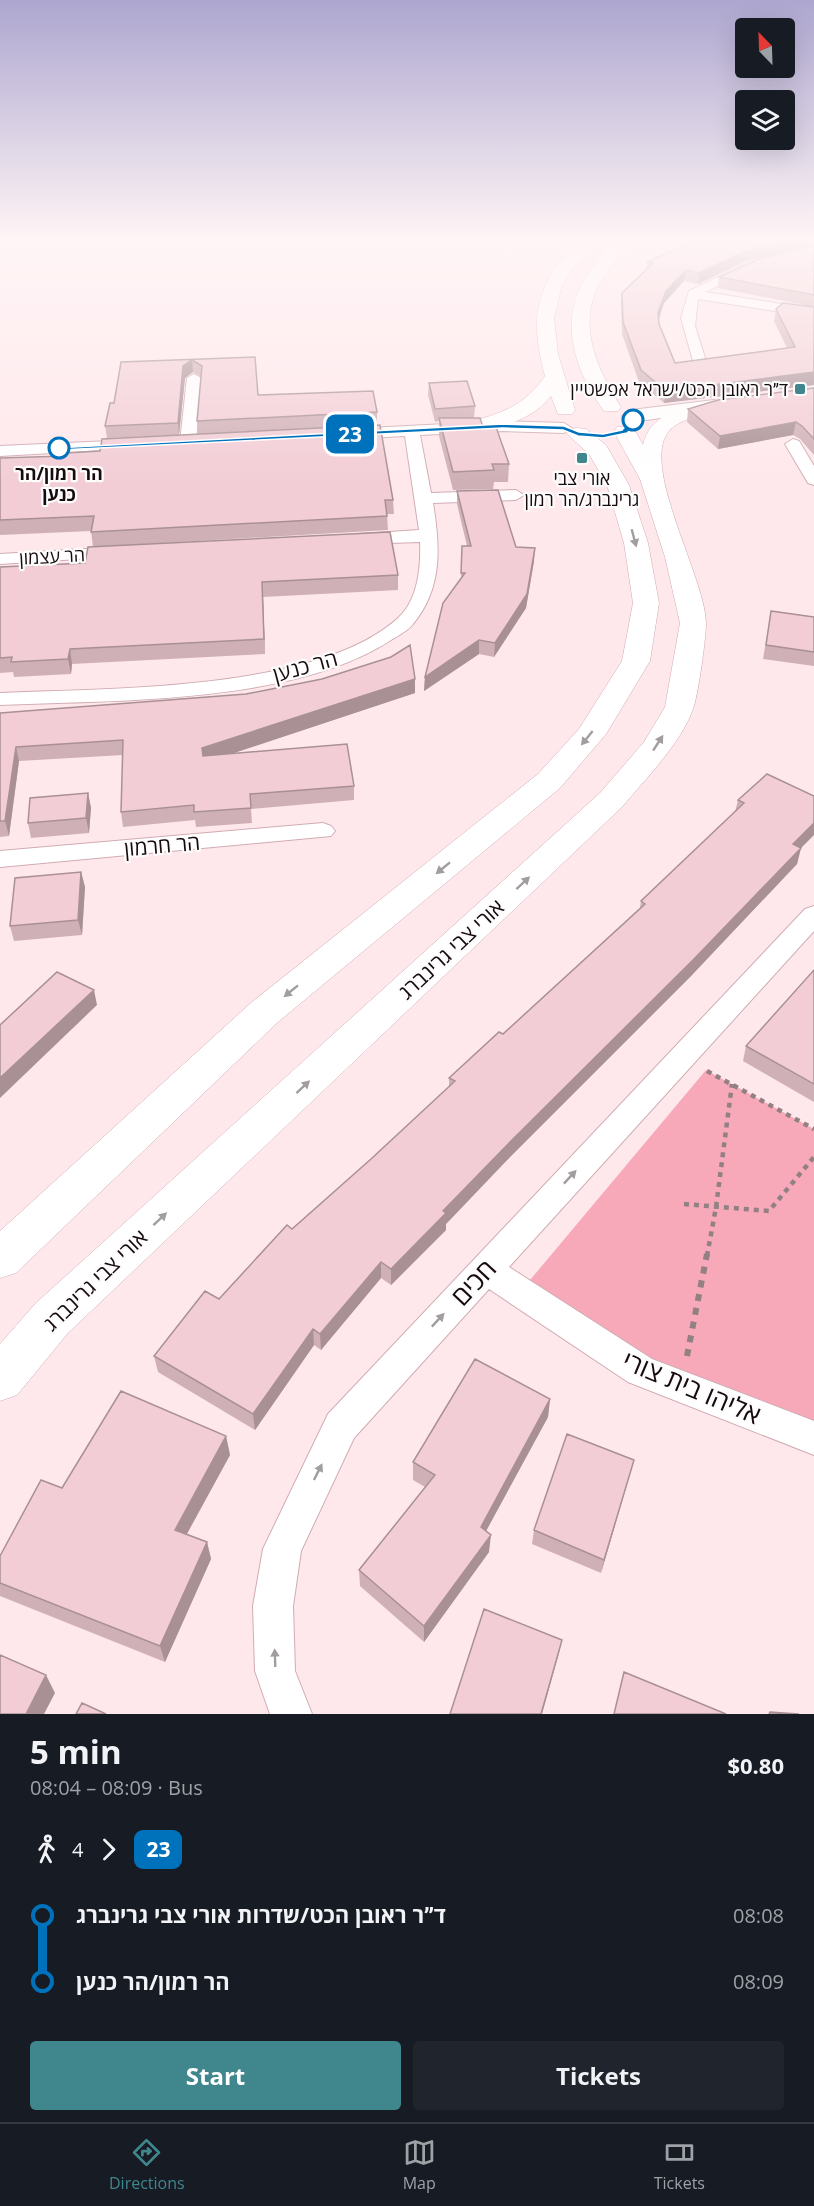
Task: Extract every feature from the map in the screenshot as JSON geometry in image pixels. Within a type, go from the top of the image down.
[{"type":"main road","name":"אורי צבי גרינברג","points":[[0,1379],[52,1318],[602,808],[657,746],[679,707],[693,623],[677,557],[651,479],[589,417],[554,377],[545,344],[544,320]]},
{"type":"main road","name":"אורי צבי גרינברג","points":[[0,1259],[265,1012],[549,781],[591,734],[636,661],[646,603],[636,543],[618,485],[598,450],[589,417],[587,365],[580,334],[580,320]]},
{"type":"main road","points":[[473,427],[522,414],[544,394],[554,377]]},
{"type":"main road","points":[[651,479],[652,439],[658,428],[668,419],[708,407]]},
{"type":"street","points":[[688,320],[698,358]]},
{"type":"street","points":[[188,442],[194,378]]},
{"type":"street","points":[[329,435],[503,426],[730,404]]},
{"type":"street","name":"הר כנען","points":[[0,699],[220,687],[294,672],[360,651],[405,622],[426,582],[428,536],[412,430]]},
{"type":"street","points":[[0,451],[152,444]]},
{"type":"street","points":[[793,444],[814,480]]},
{"type":"street","points":[[422,498],[516,495]]},
{"type":"street","points":[[345,540],[428,536]]},
{"type":"street","name":"הר עצמון","points":[[0,559],[143,551]]},
{"type":"street","name":"הר חרמון","points":[[0,859],[323,831]]},
{"type":"street","name":"חכים","points":[[291,1714],[275,1671],[273,1606],[282,1549],[341,1426],[681,1056],[814,915]]},
{"type":"street","name":"אליהו בית צורי","points":[[485,1269],[640,1371],[814,1438]]},
{"type":"path","points":[[681,1056],[814,1129]]},
{"type":"path","points":[[680,1386],[716,1207],[732,1084]]},
{"type":"path","points":[[684,1204],[769,1211],[814,1157]]},
{"type":"shaded area","points":[[706,1070],[814,1129],[814,1438],[640,1371],[520,1292]]},
{"type":"building","points":[[623,320],[659,320],[675,363],[795,347],[781,320],[814,320],[814,372],[666,391],[641,370]]},
{"type":"building","points":[[255,357],[258,395],[373,391],[377,412],[197,421],[202,366],[192,360],[183,366],[178,423],[105,426],[110,403],[114,403],[121,362]]},
{"type":"building","points":[[467,381],[475,406],[435,409],[429,383]]},
{"type":"building","points":[[814,388],[814,439],[796,422],[720,436],[688,409],[718,400]]},
{"type":"building","points":[[439,418],[480,418],[483,427],[496,427],[509,464],[492,464],[494,470],[453,472]]},
{"type":"building","points":[[380,425],[393,500],[385,500],[387,516],[91,532],[94,516],[0,520],[0,458],[66,456],[66,453],[100,451],[102,439]]},
{"type":"building","points":[[498,490],[516,547],[535,548],[527,594],[495,643],[479,640],[425,677],[443,603],[465,573],[461,573],[462,546],[471,546],[457,491]]},
{"type":"building","points":[[390,532],[398,575],[262,582],[264,639],[70,649],[68,659],[11,662],[12,657],[0,658],[0,567],[85,563],[88,547]]},
{"type":"building","points":[[771,611],[814,617],[814,652],[766,645]]},
{"type":"building","points":[[410,645],[415,679],[202,748],[203,756],[347,744],[354,786],[250,794],[251,808],[194,812],[194,805],[121,812],[123,740],[16,747],[5,821],[0,821],[0,713],[246,694],[322,679],[391,657]]},
{"type":"building","points":[[767,774],[814,796],[814,823],[793,844],[801,848],[694,959],[511,1141],[443,1211],[446,1213],[391,1269],[381,1262],[320,1334],[313,1329],[253,1414],[154,1356],[205,1291],[219,1299],[287,1225],[292,1229],[371,1159],[455,1081],[449,1078],[499,1032],[503,1034],[645,904],[641,901],[744,803],[738,800]]},
{"type":"building","points":[[88,793],[86,818],[28,823],[30,798]]},
{"type":"building","points":[[81,872],[78,920],[10,926],[15,878]]},
{"type":"building","points":[[814,970],[814,1084],[746,1046]]},
{"type":"building","points":[[57,972],[94,990],[0,1078],[0,1025]]},
{"type":"building","points":[[475,1359],[550,1399],[481,1527],[491,1535],[424,1626],[359,1570],[435,1475],[413,1462]]},
{"type":"building","points":[[121,1391],[226,1436],[175,1530],[207,1542],[160,1646],[0,1583],[0,1556],[41,1480],[62,1488]]},
{"type":"building","points":[[567,1434],[634,1460],[604,1560],[534,1530]]},
{"type":"building","points":[[484,1609],[562,1640],[541,1714],[450,1714]]},
{"type":"building","points":[[0,1655],[46,1675],[26,1714],[0,1714]]},
{"type":"building","points":[[624,1672],[726,1714],[614,1714]]},
{"type":"building","points":[[82,1703],[106,1714],[76,1714]]},
{"type":"building","points":[[770,1712],[799,1714],[769,1714]]},
{"type":"bus line","name":"23","points":[[59,448],[503,426],[564,428],[578,434],[603,436],[625,432],[633,424],[633,420]]},
{"type":"place","name":"ד״ר ראובן הכט/ישראל אפשטיין","points":[[800,389]]},
{"type":"place","name":"הר רמון/הר כנען","points":[[59,448]]},
{"type":"place","name":"אורי צבי גרינברג/הר רמון","points":[[582,458]]}]
